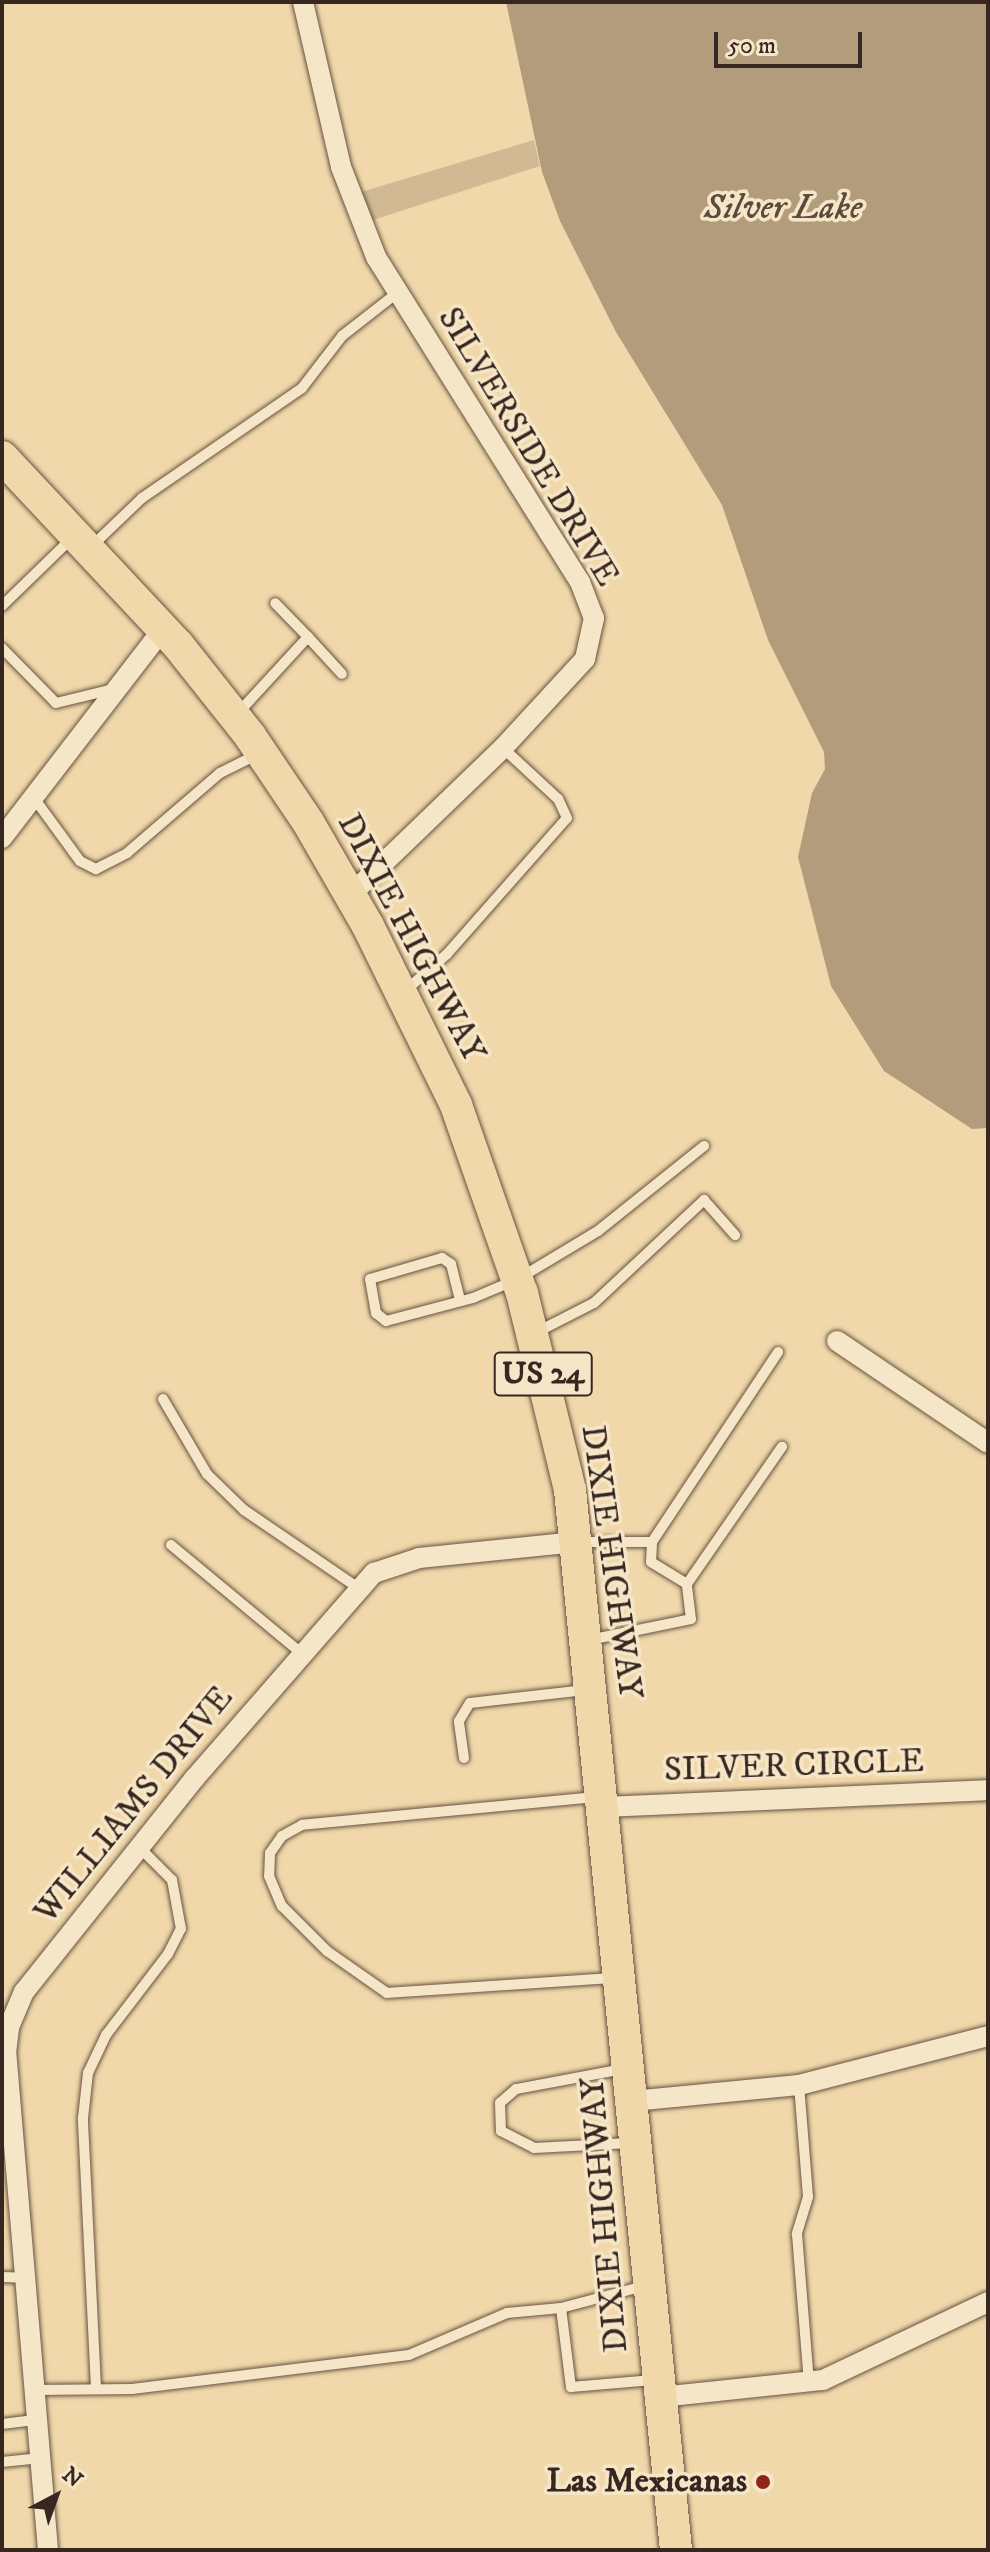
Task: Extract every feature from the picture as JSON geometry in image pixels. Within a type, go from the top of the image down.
[{"type":"main road","name":"DIXIE HIGHWAY","points":[[2,457],[84,540],[164,628],[261,753],[350,895],[402,994],[456,1105],[518,1279],[570,1490],[676,2550]]},
{"type":"street","name":"SILVERSIDE DRIVE","points":[[303,2],[341,167],[362,225],[397,293],[580,582],[594,618],[585,659],[503,748],[350,895]]},
{"type":"street","points":[[2,838],[164,628]]},
{"type":"street","points":[[837,1341],[988,1443]]},
{"type":"street","name":"WILLIAMS DRIVE","points":[[48,2550],[6,2053],[9,2027],[24,1992],[139,1847],[301,1653],[374,1573],[419,1558],[576,1542]]},
{"type":"street","name":"SILVER CIRCLE","points":[[603,1802],[988,1790]]},
{"type":"street","points":[[632,2101],[799,2085],[988,2036]]},
{"type":"street","points":[[660,2388],[809,2382],[858,2367],[988,2302]]},
{"type":"lane","points":[[2,606],[84,540],[302,388],[342,336],[397,293]]},
{"type":"lane","points":[[275,603],[342,674]]},
{"type":"lane","points":[[234,716],[308,637]]},
{"type":"lane","points":[[2,648],[56,703],[119,688]]},
{"type":"lane","points":[[402,994],[447,954],[567,818],[558,799],[503,748]]},
{"type":"lane","points":[[34,798],[80,861],[96,869],[127,853],[220,773],[261,753]]},
{"type":"lane","points":[[460,1300],[451,1264],[442,1258],[370,1279],[376,1313],[386,1321],[460,1300],[518,1279],[598,1231],[704,1146]]},
{"type":"lane","points":[[533,1333],[594,1303],[704,1200],[735,1235]]},
{"type":"lane","points":[[687,1584],[651,1562],[652,1542],[778,1352]]},
{"type":"lane","points":[[163,1399],[207,1474],[244,1510],[360,1589]]},
{"type":"lane","points":[[586,1641],[691,1619],[687,1584],[782,1447]]},
{"type":"lane","points":[[576,1542],[652,1542]]},
{"type":"lane","points":[[171,1545],[301,1653]]},
{"type":"lane","points":[[464,1758],[459,1721],[470,1703],[591,1690]]},
{"type":"lane","points":[[603,1802],[302,1825],[282,1836],[270,1853],[269,1876],[282,1906],[327,1951],[387,1993],[621,1978]]},
{"type":"lane","points":[[96,2388],[83,2118],[88,2073],[106,2035],[168,1954],[181,1929],[172,1880],[139,1847]]},
{"type":"lane","points":[[629,2068],[516,2089],[500,2103],[501,2131],[534,2148],[636,2143]]},
{"type":"lane","points":[[799,2085],[808,2197],[797,2234],[809,2382]]},
{"type":"lane","points":[[2,2277],[25,2278]]},
{"type":"lane","points":[[35,2390],[132,2389],[409,2355],[507,2313],[561,2308],[650,2284]]},
{"type":"lane","points":[[561,2308],[571,2387],[660,2388]]},
{"type":"lane","points":[[2,2424],[37,2420]]},
{"type":"lane","points":[[2,2462],[41,2458]]},
{"type":"shaded area","points":[[534,140],[540,166],[373,220],[361,192]]},
{"type":"water","name":"Silver Lake","points":[[506,2],[988,2],[988,1128],[972,1129],[884,1071],[831,986],[798,857],[812,793],[825,769],[824,752],[768,640],[722,505],[616,332],[560,221],[542,172]]},
{"type":"place","name":"Las Mexicanas","points":[[763,2482]]}]
